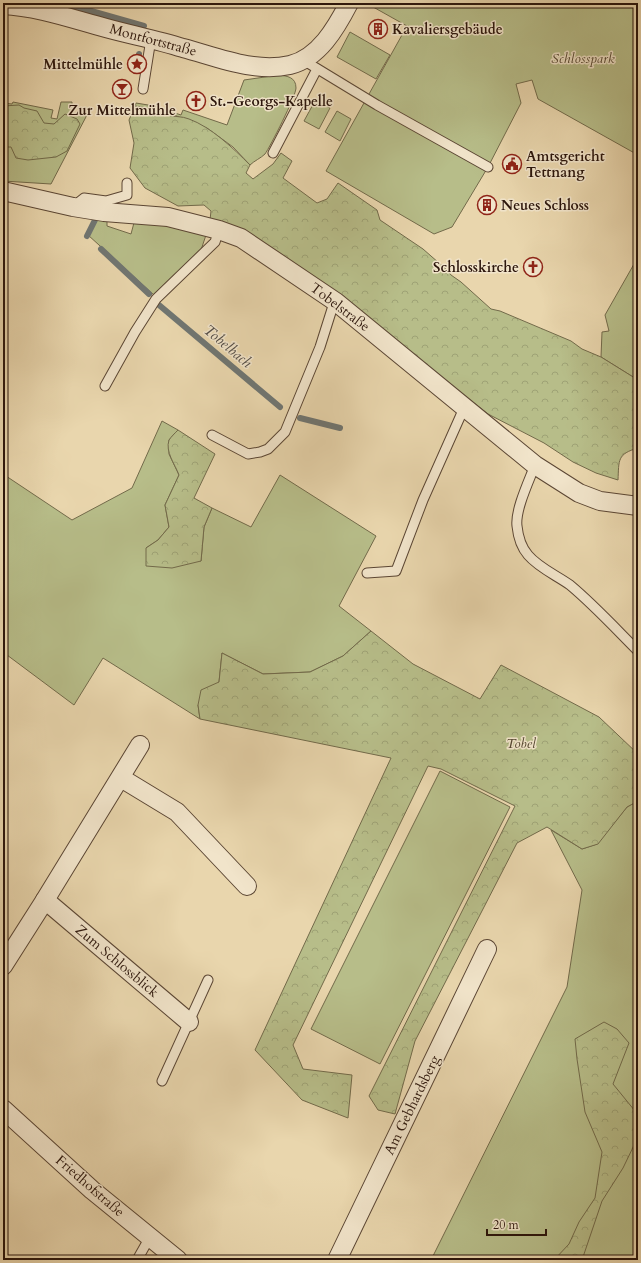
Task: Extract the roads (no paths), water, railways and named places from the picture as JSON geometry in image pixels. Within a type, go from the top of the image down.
[{"type":"street","points":[[310,64],[315,51],[329,38],[349,3]]},
{"type":"street","name":"Montfortstraße","points":[[8,4],[39,9],[107,29],[152,39],[248,66],[310,64]]},
{"type":"street","name":"Tobelstraße","points":[[3,191],[73,207],[104,212],[168,217],[219,230],[241,238],[336,302],[535,465],[579,493],[600,501],[638,506]]},
{"type":"street","points":[[3,966],[121,778],[140,745]]},
{"type":"street","points":[[121,778],[177,812],[247,886]]},
{"type":"street","name":"Zum Schlossblick","points":[[45,900],[189,1022]]},
{"type":"street","name":"Am Gebhardsberg","points":[[337,1260],[487,949]]},
{"type":"street","name":"Friedhofstraße","points":[[3,1109],[92,1190],[178,1260]]},
{"type":"lane","points":[[143,89],[152,39]]},
{"type":"lane","points":[[273,154],[310,64],[391,113],[488,167]]},
{"type":"lane","points":[[73,207],[84,198],[106,201],[127,195],[127,183]]},
{"type":"lane","points":[[105,386],[135,332],[156,299],[215,242],[219,230]]},
{"type":"lane","points":[[212,435],[248,454],[268,449],[285,432],[320,347],[332,309],[336,302]]},
{"type":"lane","points":[[367,573],[396,571],[422,500],[464,408]]},
{"type":"lane","points":[[535,465],[520,501],[516,526],[522,545],[527,554],[536,562],[570,585],[638,651]]},
{"type":"lane","points":[[162,1081],[208,980]]},
{"type":"lane","points":[[137,1260],[150,1237]]},
{"type":"waterway","points":[[63,3],[144,26]]},
{"type":"waterway","points":[[136,71],[139,54]]},
{"type":"waterway","name":"Tobelbach","points":[[87,236],[97,216]]},
{"type":"waterway","name":"Tobelbach","points":[[101,249],[149,294]]},
{"type":"waterway","name":"Tobelbach","points":[[159,305],[280,407]]},
{"type":"waterway","name":"Tobelbach","points":[[300,418],[340,428]]},
{"type":"place","name":"Kavaliersgebäude","points":[[378,29]]},
{"type":"place","name":"Mittelmühle","points":[[137,64]]},
{"type":"place","name":"Zur Mittelmühle","points":[[122,89]]},
{"type":"place","name":"St.-Georgs-Kapelle","points":[[196,101]]},
{"type":"place","name":"Amtsgericht Tettnang","points":[[512,164]]},
{"type":"place","name":"Neues Schloss","points":[[487,205]]},
{"type":"place","name":"Schlosskirche","points":[[533,267]]},
{"type":"park label","name":"Schlosspark","points":[[583,58]]},
{"type":"park label","name":"Tobel","points":[[521,743]]}]
